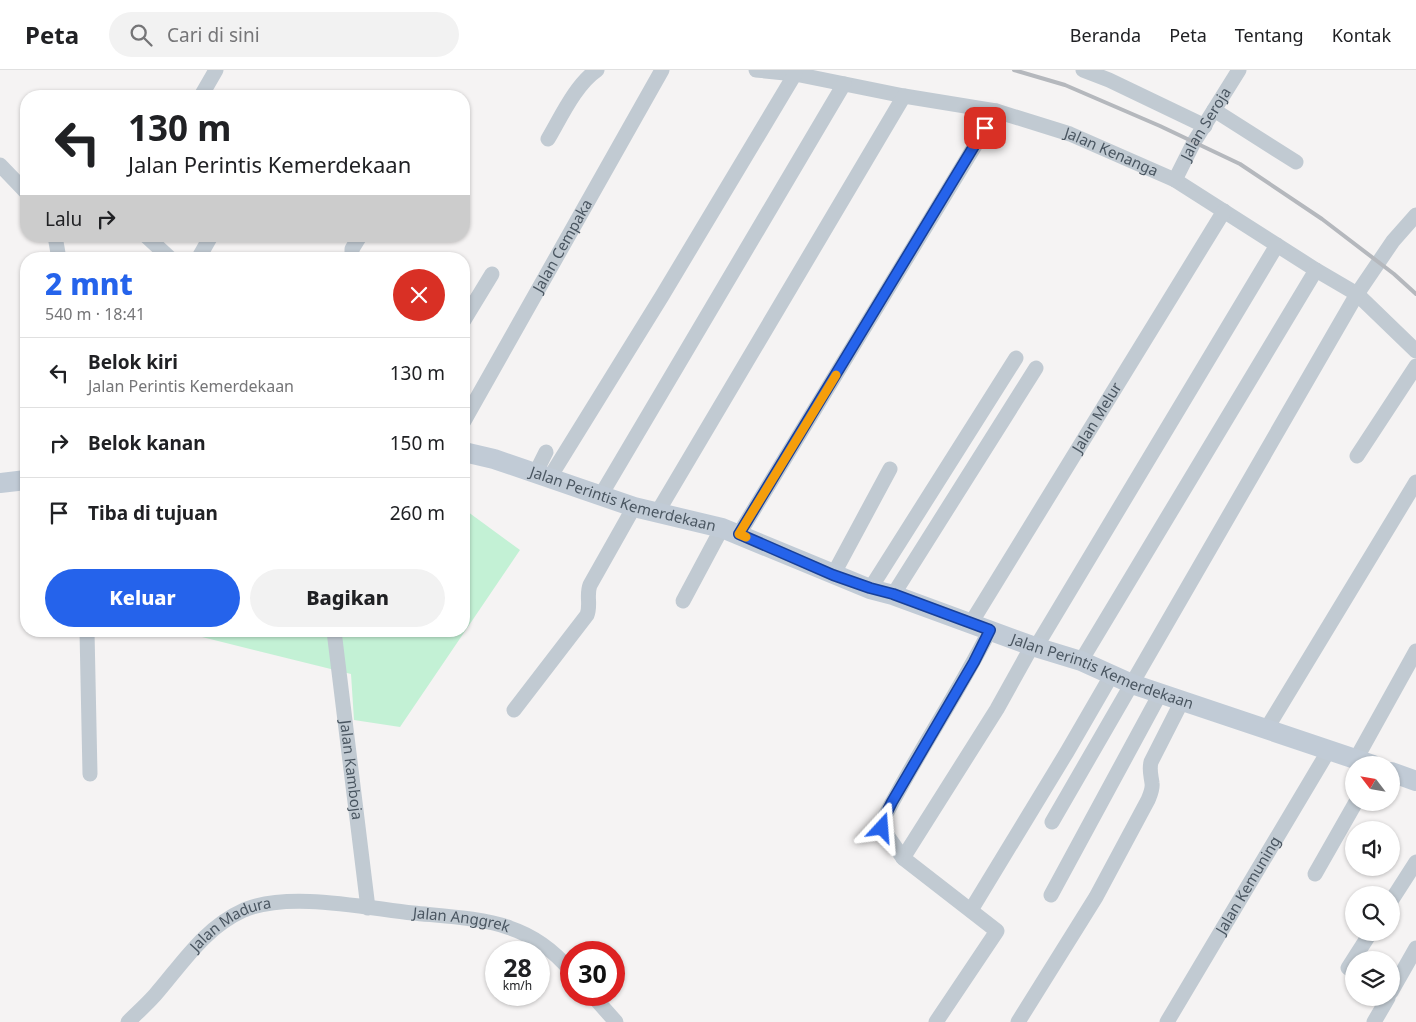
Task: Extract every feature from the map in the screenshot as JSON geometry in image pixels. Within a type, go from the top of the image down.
[{"type":"street","points":[[204,90],[216,70]]},
{"type":"street","points":[[548,139],[577,90],[589,75],[597,70]]},
{"type":"street","name":"Jalan Cempaka","points":[[470,410],[662,70]]},
{"type":"street","name":"Jalan Kenanga","points":[[756,70],[796,74],[904,96],[996,111],[1070,134],[1175,180],[1357,294],[1416,351]]},
{"type":"street","points":[[1083,70],[1109,80],[1205,126]]},
{"type":"street","name":"Jalan Seroja","points":[[1175,180],[1194,142],[1239,70]]},
{"type":"street","points":[[543,475],[662,296],[796,74]]},
{"type":"street","points":[[601,495],[844,84]]},
{"type":"street","points":[[657,513],[904,96]]},
{"type":"street","points":[[1214,110],[1296,162]]},
{"type":"street","points":[[683,601],[731,531],[996,111]]},
{"type":"street","points":[[0,165],[20,186]]},
{"type":"street","name":"Jalan Melur","points":[[971,624],[1224,211]]},
{"type":"street","points":[[1052,822],[1357,294],[1393,241],[1416,215]]},
{"type":"street","points":[[153,242],[164,252]]},
{"type":"street","points":[[903,858],[996,709],[1277,245]]},
{"type":"street","points":[[1081,661],[1316,270]]},
{"type":"street","points":[[470,310],[492,274]]},
{"type":"street","points":[[870,588],[1016,358]]},
{"type":"street","points":[[1357,456],[1416,366]]},
{"type":"street","points":[[893,594],[1036,368]]},
{"type":"street","points":[[543,475],[546,452]]},
{"type":"street","name":"Jalan Perintis Kemerdekaan","points":[[470,453],[494,459],[657,513],[731,531],[833,575],[893,594],[971,624],[1081,661],[1132,684],[1161,692],[1182,701],[1268,728],[1346,756]]},
{"type":"street","points":[[833,575],[890,468]]},
{"type":"street","points":[[0,483],[20,481]]},
{"type":"street","points":[[1268,728],[1416,482]]},
{"type":"street","points":[[514,710],[587,615],[590,585],[634,506]]},
{"type":"street","points":[[936,1022],[997,931],[903,858],[882,828],[882,822],[916,758],[974,662],[990,630]]},
{"type":"street","points":[[88,637],[90,774]]},
{"type":"street","name":"Jalan Kamboja","points":[[335,637],[368,908]]},
{"type":"street","points":[[1367,756],[1416,651]]},
{"type":"street","points":[[971,910],[1111,676]]},
{"type":"street","points":[[1051,895],[1161,692]]},
{"type":"street","points":[[1018,1022],[1096,897],[1148,800],[1152,790],[1149,769],[1151,762],[1182,701]]},
{"type":"street","name":"Jalan Kemuning","points":[[1167,1022],[1328,750]]},
{"type":"street","points":[[1400,775],[1416,781]]},
{"type":"street","points":[[1315,874],[1351,811]]},
{"type":"street","points":[[1400,888],[1416,862]]},
{"type":"street","name":"Jalan Madura","points":[[128,1022],[154,996],[181,961],[202,939],[225,920],[245,910],[265,904],[300,902],[329,903],[368,908]]},
{"type":"street","name":"Jalan Anggrek","points":[[368,908],[451,917],[502,925],[538,941],[560,961]]},
{"type":"street","points":[[1400,976],[1416,948]]},
{"type":"street","points":[[602,1006],[616,1022]]},
{"type":"street","points":[[1374,1022],[1383,1006]]},
{"type":"green space","points":[[470,513],[520,550],[470,624]]},
{"type":"green space","points":[[202,637],[461,637],[400,727],[354,720],[351,674]]},
{"type":"railway","points":[[1014,70],[1065,85],[1160,126],[1240,164],[1322,219],[1394,274],[1416,294]]},
{"type":"slow traffic","points":[[746,537],[739,534],[836,375]]},
{"type":"route","points":[[882,828],[882,822],[892,802],[916,758],[974,662],[990,630],[893,594],[833,575],[739,534],[985,128]]}]
